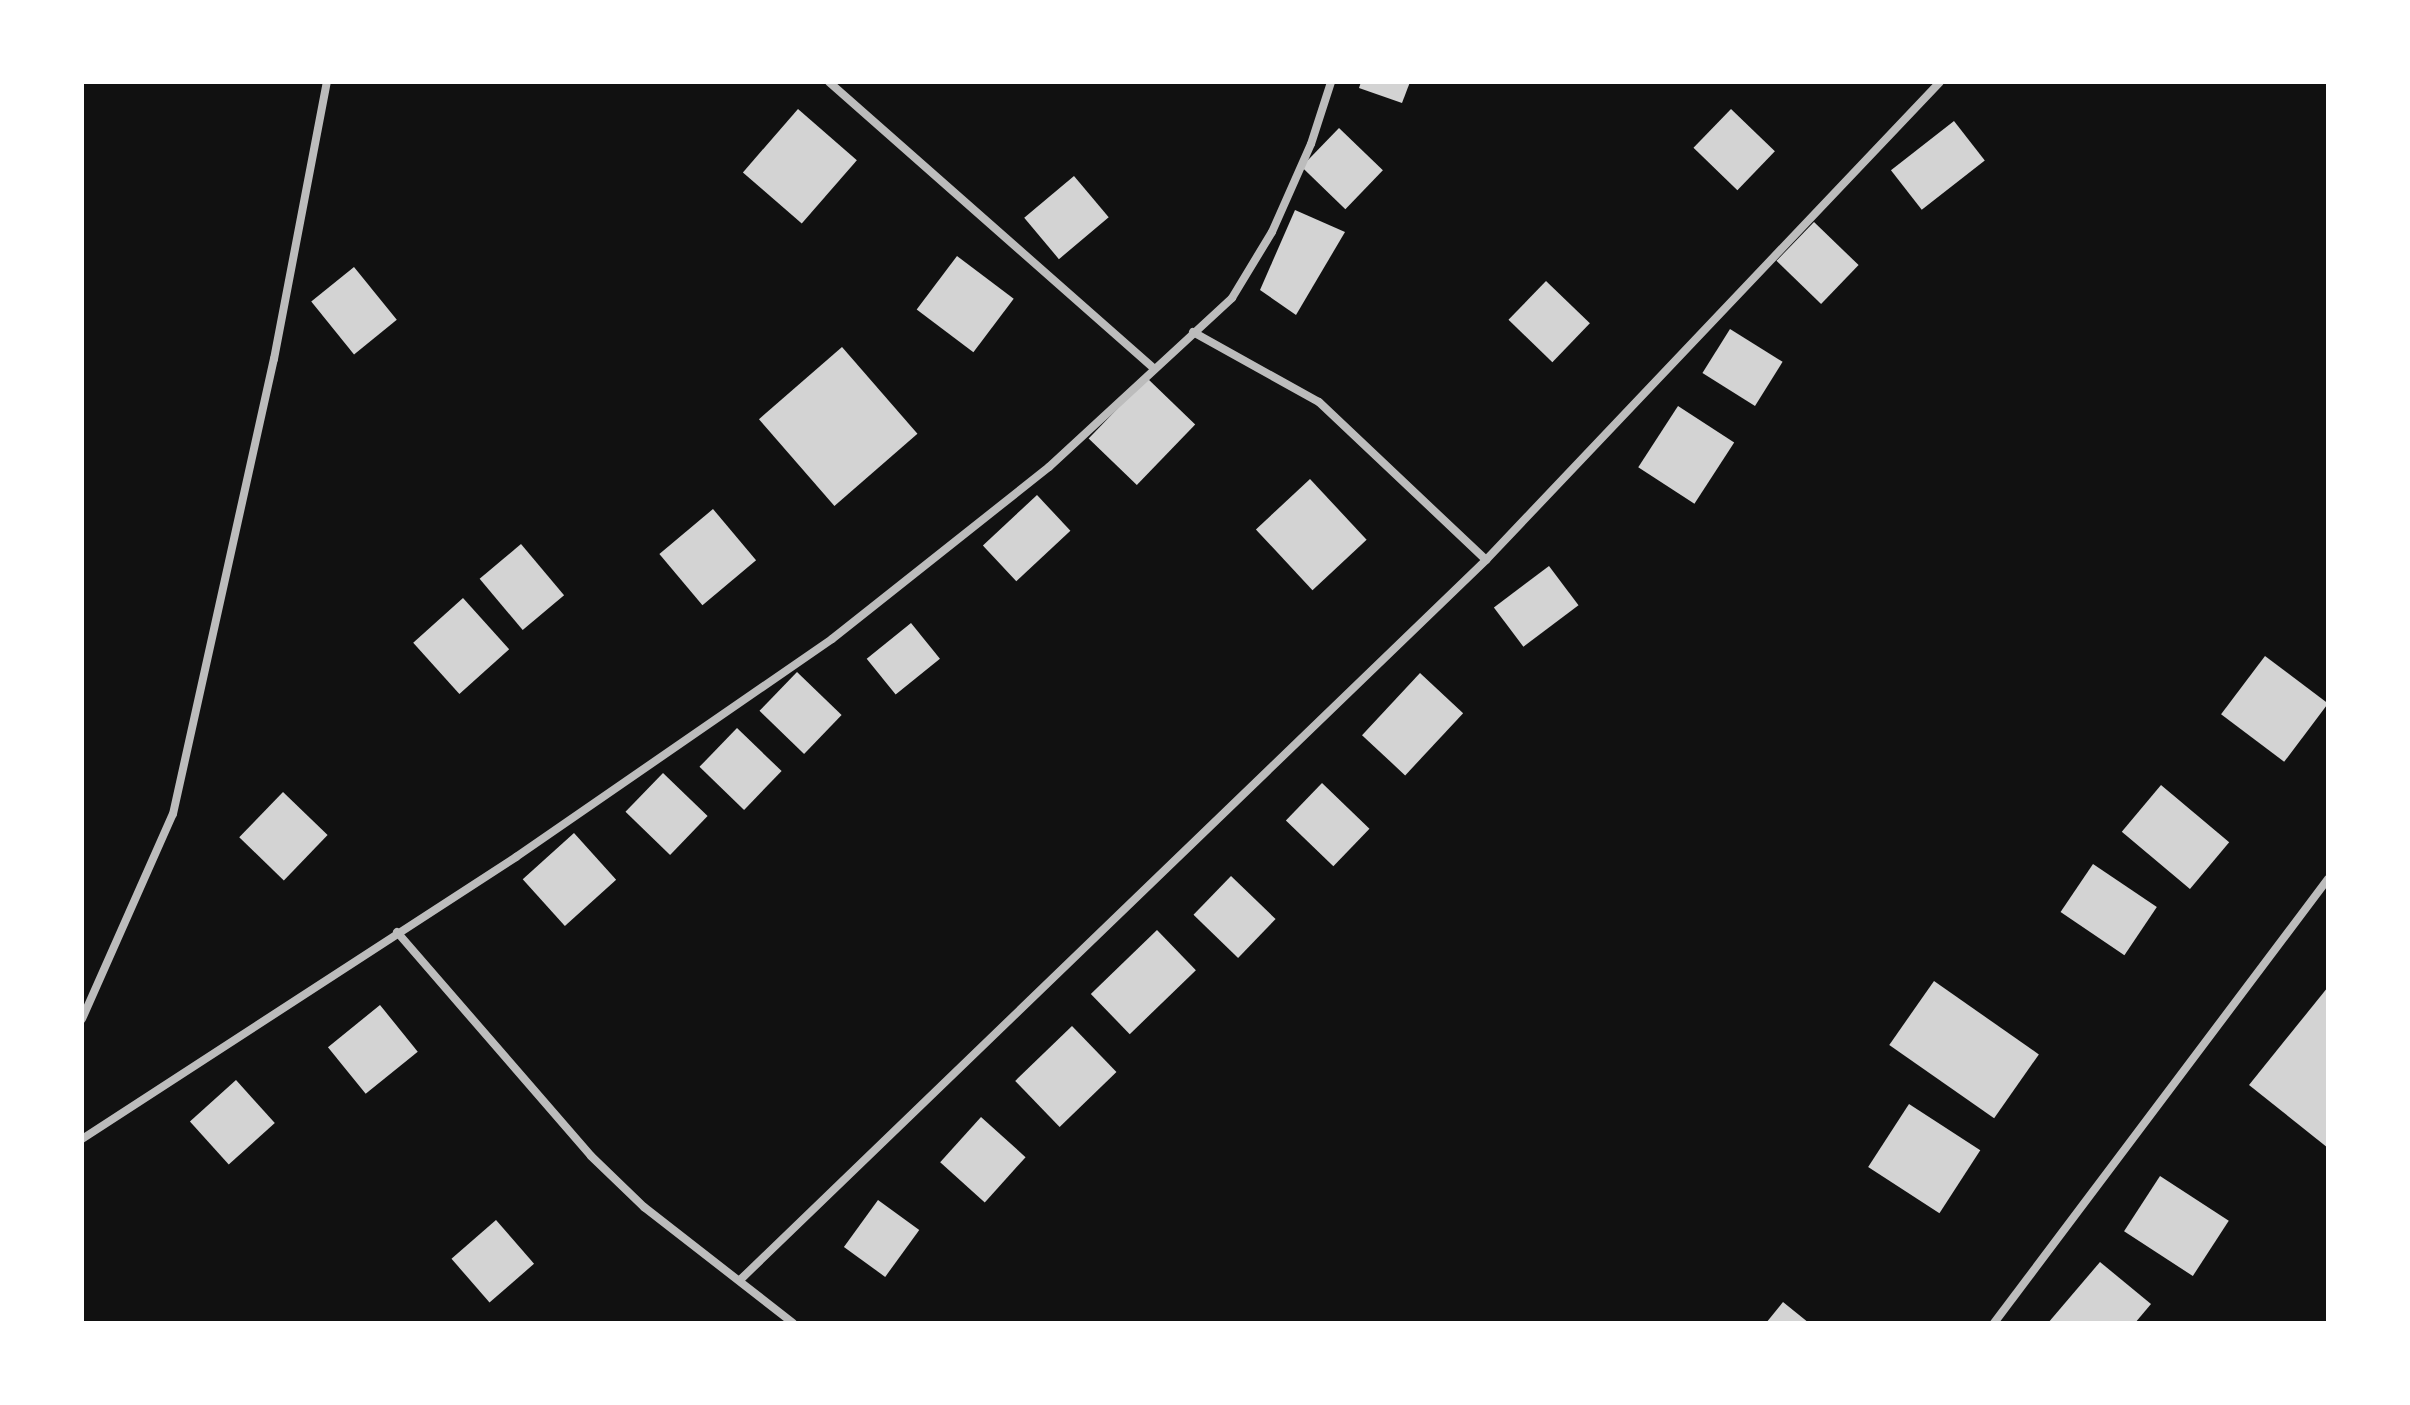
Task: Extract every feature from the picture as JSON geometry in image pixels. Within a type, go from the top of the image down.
[{"type":"street","points":[[82,1019],[173,814],[274,359],[327,82]]},
{"type":"street","points":[[829,82],[1152,367]]},
{"type":"street","points":[[82,1139],[397,932],[832,639],[1028,485],[1152,367],[1232,298],[1272,232],[1311,144],[1331,82]]},
{"type":"street","points":[[740,1280],[1486,560],[1940,82]]},
{"type":"street","points":[[1193,332],[1319,402],[1486,560]]},
{"type":"street","points":[[1994,1323],[2328,879]]},
{"type":"street","points":[[397,932],[591,1156],[644,1207],[793,1323]]},
{"type":"building","points":[[1361,82],[1410,82],[1402,103],[1359,88]]},
{"type":"building","points":[[798,109],[857,160],[802,224],[743,172]]},
{"type":"building","points":[[1731,109],[1775,151],[1737,190],[1693,148]]},
{"type":"building","points":[[1954,121],[1985,160],[1922,210],[1891,170]]},
{"type":"building","points":[[1339,128],[1383,170],[1345,209],[1301,167]]},
{"type":"building","points":[[1074,176],[1109,217],[1059,259],[1024,218]]},
{"type":"building","points":[[1295,210],[1345,232],[1296,315],[1260,290]]},
{"type":"building","points":[[1814,222],[1859,265],[1821,304],[1776,261]]},
{"type":"building","points":[[957,256],[1014,299],[973,352],[917,310]]},
{"type":"building","points":[[354,267],[397,320],[354,354],[311,302]]},
{"type":"building","points":[[1546,281],[1590,323],[1552,362],[1508,320]]},
{"type":"building","points":[[1730,329],[1783,362],[1755,406],[1702,373]]},
{"type":"building","points":[[842,347],[917,434],[834,506],[759,419]]},
{"type":"building","points":[[1147,378],[1195,425],[1137,485],[1089,438]]},
{"type":"building","points":[[1678,406],[1734,442],[1694,504],[1638,467]]},
{"type":"building","points":[[1310,479],[1367,540],[1312,590],[1256,529]]},
{"type":"building","points":[[1037,495],[1070,531],[1016,581],[983,545]]},
{"type":"building","points":[[713,509],[756,560],[702,605],[659,554]]},
{"type":"building","points":[[521,544],[564,595],[523,630],[480,579]]},
{"type":"building","points":[[1549,566],[1578,605],[1523,647],[1494,608]]},
{"type":"building","points":[[463,598],[509,649],[459,694],[413,643]]},
{"type":"building","points":[[911,623],[940,659],[896,695],[867,659]]},
{"type":"building","points":[[2265,656],[2328,703],[2284,762],[2221,714]]},
{"type":"building","points":[[797,672],[842,715],[804,754],[759,711]]},
{"type":"building","points":[[1420,673],[1463,713],[1405,775],[1362,735]]},
{"type":"building","points":[[737,728],[782,771],[744,810],[699,767]]},
{"type":"building","points":[[663,773],[708,816],[670,855],[625,812]]},
{"type":"building","points":[[1322,783],[1369,829],[1333,866],[1286,820]]},
{"type":"building","points":[[2161,785],[2229,842],[2190,889],[2122,832]]},
{"type":"building","points":[[283,792],[328,835],[284,880],[239,837]]},
{"type":"building","points":[[574,833],[616,880],[565,926],[523,879]]},
{"type":"building","points":[[2093,864],[2157,907],[2124,955],[2061,912]]},
{"type":"building","points":[[1231,876],[1276,919],[1238,958],[1193,915]]},
{"type":"building","points":[[1157,930],[1196,970],[1130,1034],[1091,994]]},
{"type":"building","points":[[1934,981],[2039,1054],[1994,1118],[1889,1045]]},
{"type":"building","points":[[2328,987],[2328,1148],[2249,1085]]},
{"type":"building","points":[[380,1005],[418,1052],[366,1094],[328,1047]]},
{"type":"building","points":[[1072,1026],[1116,1072],[1060,1127],[1015,1081]]},
{"type":"building","points":[[236,1080],[275,1123],[229,1165],[190,1121]]},
{"type":"building","points":[[1909,1104],[1980,1150],[1939,1213],[1868,1167]]},
{"type":"building","points":[[981,1117],[1026,1157],[985,1202],[940,1162]]},
{"type":"building","points":[[2160,1176],[2229,1221],[2193,1276],[2124,1231]]},
{"type":"building","points":[[878,1200],[919,1230],[885,1277],[844,1247]]},
{"type":"building","points":[[496,1220],[534,1264],[490,1302],[451,1259]]},
{"type":"building","points":[[2100,1262],[2151,1304],[2135,1323],[2048,1323]]},
{"type":"building","points":[[1783,1302],[1809,1323],[1766,1323]]}]
